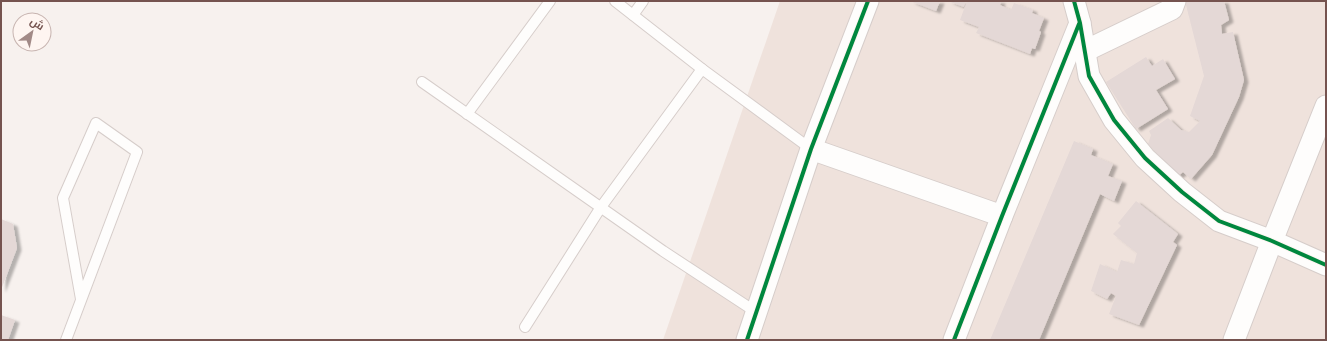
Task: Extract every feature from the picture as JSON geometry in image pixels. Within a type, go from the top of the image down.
[{"type":"street","points":[[748,340],[811,149],[868,1]]},
{"type":"street","points":[[1074,1],[1080,23],[1089,76],[1114,120],[1145,158],[1182,192],[1219,220],[1326,265]]},
{"type":"street","points":[[1085,51],[1172,9],[1175,1]]},
{"type":"street","points":[[954,340],[1080,23]]},
{"type":"street","points":[[1234,340],[1326,106]]},
{"type":"street","points":[[811,149],[1002,216]]},
{"type":"lane","points":[[467,114],[550,1]]},
{"type":"lane","points":[[616,1],[702,69],[811,149]]},
{"type":"lane","points":[[633,15],[643,1]]},
{"type":"lane","points":[[525,327],[601,207],[702,69]]},
{"type":"lane","points":[[422,82],[663,251],[756,312]]},
{"type":"lane","points":[[66,340],[137,152],[96,123],[63,198],[81,298]]},
{"type":"shaded area","points":[[780,1],[1326,1],[1326,340],[663,340]]},
{"type":"building","points":[[910,1],[940,1],[936,11]]},
{"type":"building","points":[[948,1],[966,1],[964,7]]},
{"type":"building","points":[[967,1],[1001,1],[1000,5],[1011,10],[1014,3],[1033,10],[1032,13],[1044,18],[1035,49],[1032,48],[1030,54],[976,33],[979,27],[960,20]]},
{"type":"building","points":[[1185,1],[1224,1],[1229,20],[1221,25],[1222,34],[1233,32],[1244,80],[1239,97],[1212,155],[1191,179],[1183,172],[1177,177],[1148,144],[1151,135],[1149,131],[1168,118],[1181,130],[1189,132],[1200,121],[1190,116],[1204,76]]},
{"type":"building","points":[[1146,57],[1152,66],[1163,59],[1175,79],[1156,90],[1168,109],[1136,129],[1106,82]]},
{"type":"building","points":[[1074,141],[1093,149],[1091,155],[1113,164],[1108,176],[1122,181],[1114,201],[1100,194],[1039,340],[990,340]]},
{"type":"building","points":[[1136,201],[1178,234],[1173,242],[1177,245],[1139,325],[1109,314],[1116,296],[1111,293],[1107,299],[1091,291],[1100,264],[1117,272],[1121,260],[1134,264],[1137,253],[1113,234],[1121,226],[1118,223]]},
{"type":"building","points":[[1,219],[13,224],[17,248],[1,290]]},
{"type":"building","points":[[1,315],[15,320],[8,340],[1,340]]},
{"type":"cycle path","points":[[747,340],[811,149],[868,1]]},
{"type":"cycle path","points":[[1074,1],[1080,23],[1089,76],[1114,120],[1145,158],[1182,192],[1219,221],[1272,241],[1326,265]]},
{"type":"cycle path","points":[[954,340],[1079,24]]}]
